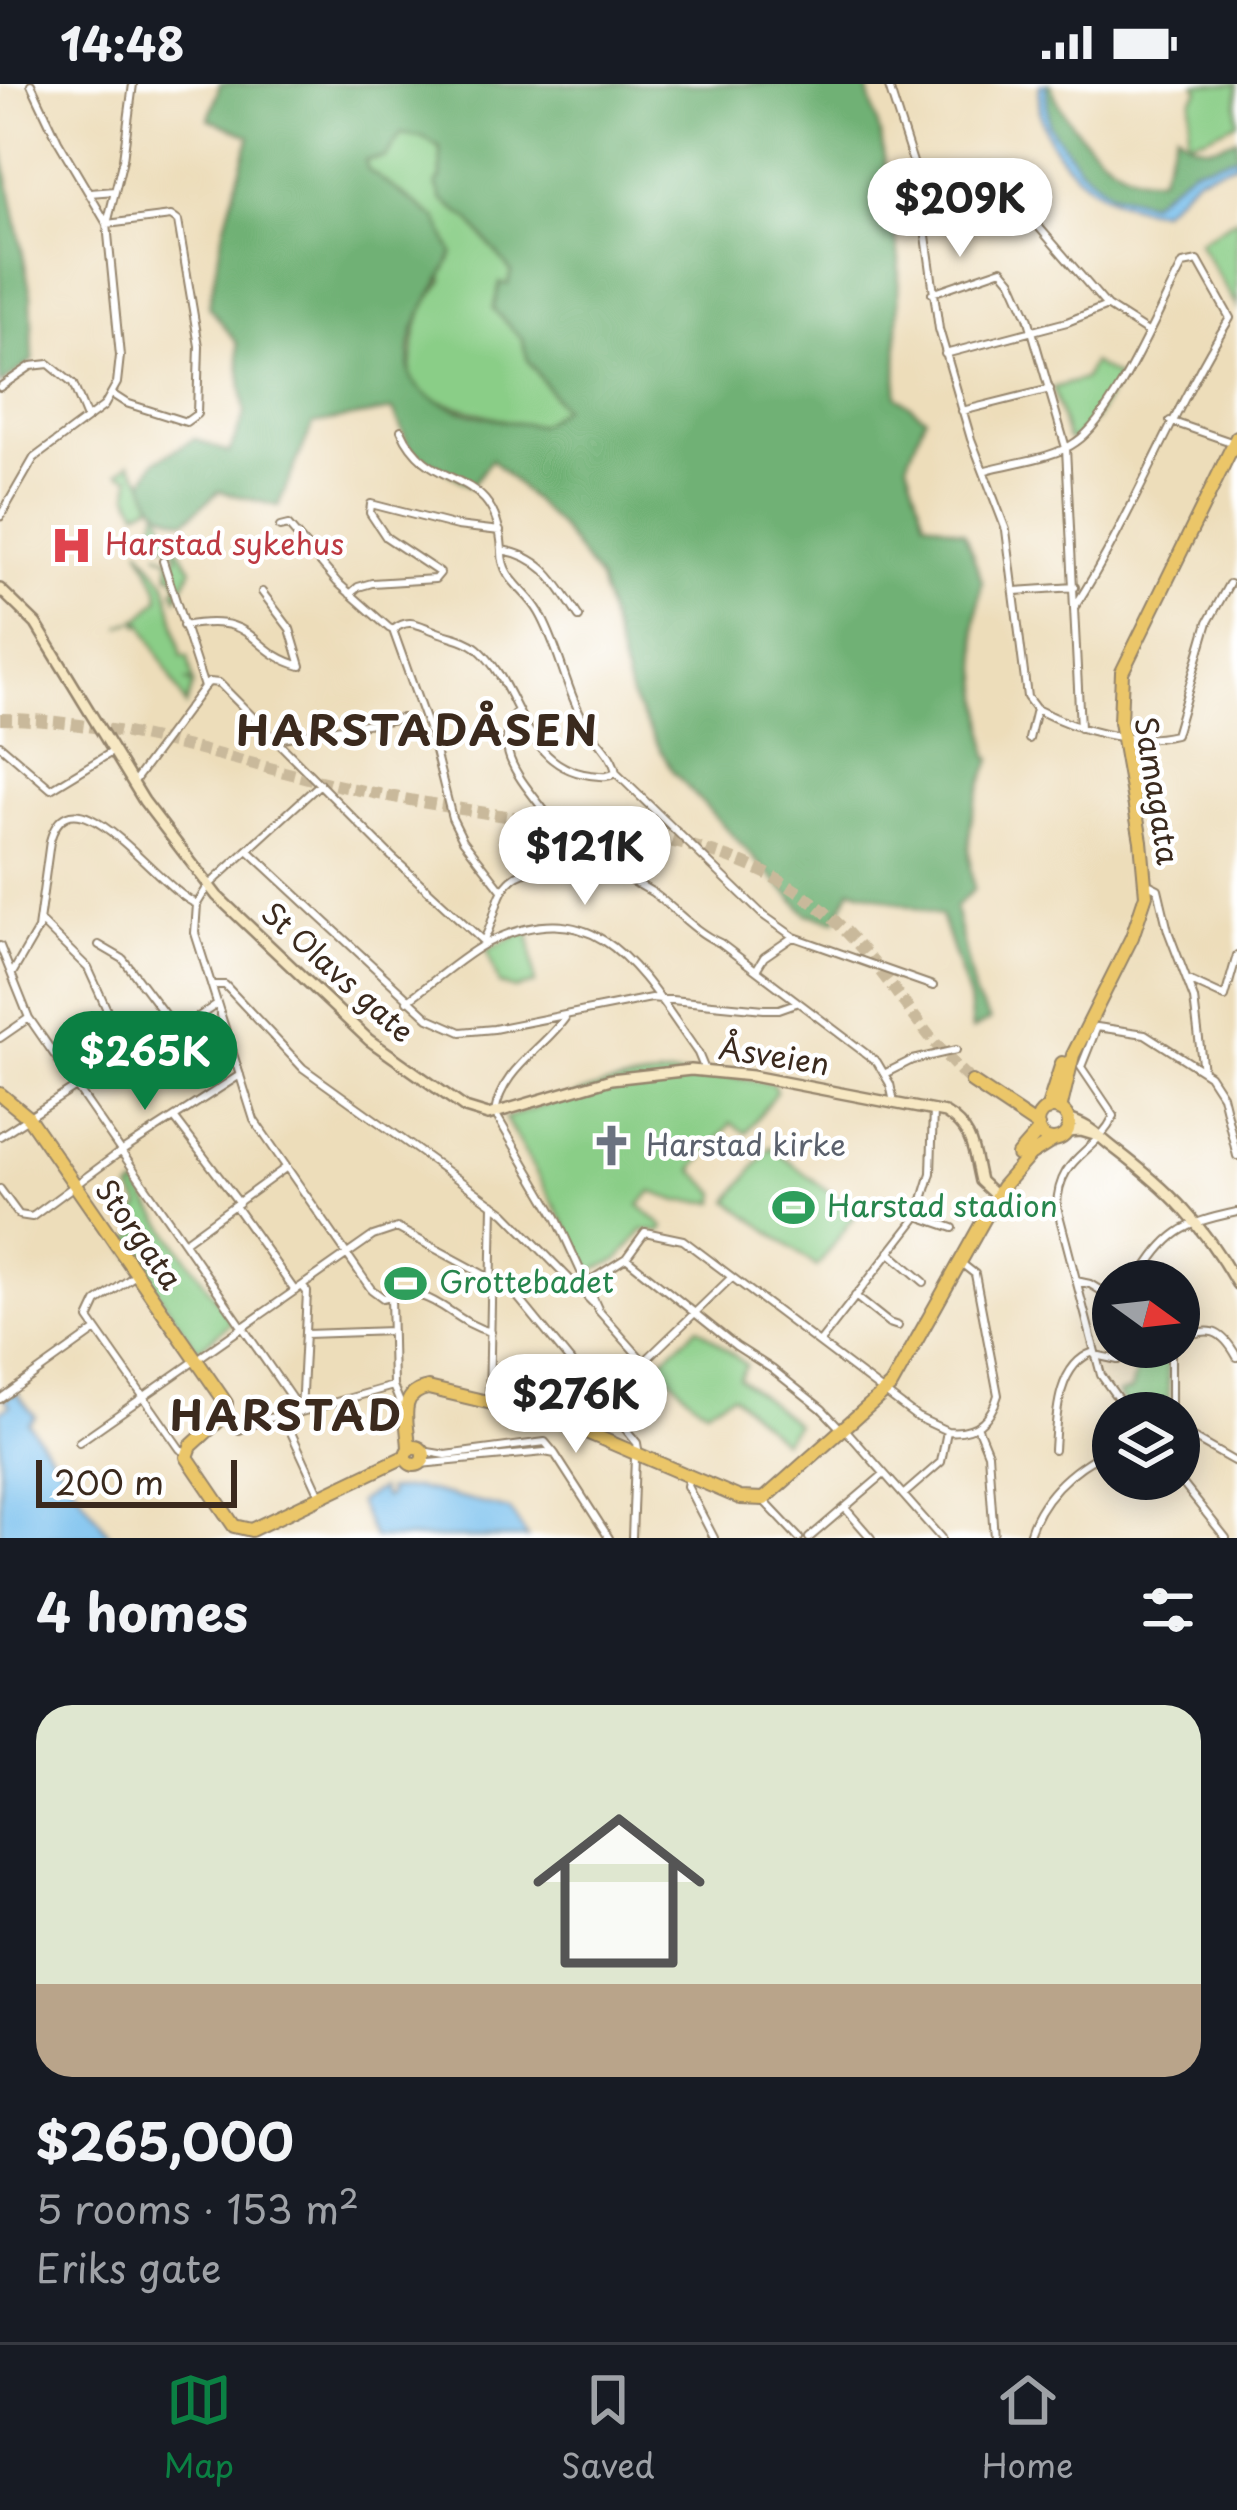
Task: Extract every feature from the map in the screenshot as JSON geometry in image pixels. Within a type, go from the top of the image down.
[{"type":"highway","name":"Samagata","points":[[952,1276],[963,1241],[993,1194],[1052,1123],[1064,1081],[1140,919],[1146,883],[1119,689],[1127,658],[1236,440]]},
{"type":"highway","points":[[972,1082],[1006,1105],[1052,1123]]},
{"type":"highway","name":"Storgata","points":[[0,1094],[28,1117],[229,1410],[188,1453]]},
{"type":"highway","name":"Samagata","points":[[952,1276],[993,1194]]},
{"type":"highway","points":[[414,1455],[405,1412],[411,1395],[423,1388],[551,1417],[740,1498],[764,1499],[885,1392],[952,1276]]},
{"type":"highway","points":[[414,1455],[415,1401],[425,1393],[441,1391]]},
{"type":"highway","points":[[188,1453],[220,1511],[237,1529],[247,1531],[414,1455]]},
{"type":"street","points":[[31,84],[107,224]]},
{"type":"street","points":[[0,517],[34,458],[112,394],[120,356],[107,224],[133,84]]},
{"type":"street","points":[[888,84],[918,178],[945,354],[1006,530],[1027,697],[1036,709],[1080,728],[1122,736],[1175,735],[1208,622],[1229,584]]},
{"type":"street","points":[[90,194],[115,191]]},
{"type":"street","points":[[107,224],[177,218],[200,358],[200,403],[189,422],[125,403],[112,394]]},
{"type":"street","points":[[1038,226],[1107,305],[1147,332]]},
{"type":"street","points":[[986,470],[1066,448],[1095,424],[1183,264],[1196,260],[1230,318],[1170,422],[1109,550],[1076,605]]},
{"type":"street","points":[[932,293],[1002,269],[1022,300],[1034,332],[1066,448],[1080,728]]},
{"type":"street","points":[[945,354],[1034,332],[1107,305]]},
{"type":"street","points":[[0,387],[31,367],[49,364],[73,385],[87,418]]},
{"type":"street","points":[[962,411],[1050,389]]},
{"type":"street","points":[[1170,422],[1236,440]]},
{"type":"street","points":[[401,430],[428,464],[488,500],[499,518],[502,568],[542,618],[574,700],[587,727],[614,762],[616,773],[763,915],[794,937],[933,986]]},
{"type":"street","points":[[350,594],[365,584],[435,579],[440,573],[386,537],[370,513],[371,505],[500,531]]},
{"type":"street","points":[[280,526],[294,530],[350,594],[393,631],[432,740],[452,818],[502,891]]},
{"type":"street","points":[[502,550],[543,566],[579,617]]},
{"type":"street","points":[[163,561],[204,687]]},
{"type":"street","points":[[1015,591],[1075,587]]},
{"type":"street","name":"St Olavs gate","points":[[0,589],[36,624],[133,784],[208,886],[382,1051],[473,1112],[495,1113]]},
{"type":"street","points":[[183,626],[232,624],[301,666],[290,628],[262,592]]},
{"type":"street","points":[[393,631],[405,622],[415,622],[472,644],[490,663],[539,746],[560,766],[608,777],[616,773]]},
{"type":"street","points":[[133,784],[204,687],[214,682],[223,686],[484,941]]},
{"type":"street","points":[[1029,739],[1036,709]]},
{"type":"street","points":[[516,712],[507,731],[511,763],[563,842],[556,855],[535,870]]},
{"type":"street","points":[[276,739],[402,718]]},
{"type":"street","points":[[0,745],[51,789],[112,752]]},
{"type":"street","points":[[320,784],[208,886],[196,904],[195,933],[211,986],[254,1120],[378,1296],[422,1294],[491,1332]]},
{"type":"street","points":[[14,972],[40,921],[53,829],[64,815],[90,815],[147,868],[196,904]]},
{"type":"street","points":[[248,851],[441,1026],[461,1031],[566,1018],[659,998],[764,1009],[796,1003]]},
{"type":"street","points":[[484,941],[502,891],[518,874],[535,870],[605,873],[645,888],[701,935],[861,1049],[885,1073],[894,1102]]},
{"type":"street","points":[[1146,883],[1158,889],[1168,931],[1188,980],[1203,1071]]},
{"type":"street","points":[[0,1136],[127,1054],[88,968],[40,921]]},
{"type":"street","points":[[407,1000],[484,941],[538,924],[588,930],[614,944],[659,998],[705,1070]]},
{"type":"street","points":[[756,970],[764,957],[794,937]]},
{"type":"street","points":[[99,945],[123,959],[171,1023],[188,1024],[218,1004]]},
{"type":"street","points":[[0,946],[14,972],[28,1018],[301,1412]]},
{"type":"street","points":[[1188,980],[1227,997],[1237,955]]},
{"type":"street","points":[[211,986],[225,985],[303,1068],[530,1235],[644,1362],[732,1276]]},
{"type":"street","points":[[0,1038],[28,1018]]},
{"type":"street","points":[[566,1018],[516,1067],[498,1096],[495,1113],[544,1196],[596,1305]]},
{"type":"street","points":[[1092,1342],[1059,1219],[1058,1189],[1072,1160],[1092,1149],[1114,1116],[1081,1062],[1092,1024],[1145,1034],[1203,1071],[1222,1094],[1237,1156]]},
{"type":"street","points":[[885,1073],[912,1060],[956,1050]]},
{"type":"street","name":"Åsveien","points":[[495,1113],[627,1076],[705,1070],[933,1109]]},
{"type":"street","points":[[0,1189],[25,1217],[39,1214],[240,1075]]},
{"type":"street","points":[[820,1342],[918,1216],[931,1173],[933,1109],[951,1116],[967,1132],[978,1177],[993,1194]]},
{"type":"street","points":[[175,1119],[299,1288],[307,1292],[301,1412]]},
{"type":"street","points":[[1052,1123],[1101,1137],[1159,1181],[1197,1220],[1237,1284]]},
{"type":"street","points":[[185,1241],[284,1168]]},
{"type":"street","points":[[489,1402],[493,1204]]},
{"type":"street","points":[[1152,1260],[1167,1238],[1197,1220],[1237,1212]]},
{"type":"street","points":[[918,1216],[953,1228]]},
{"type":"street","points":[[79,1442],[347,1254],[391,1229],[407,1230],[491,1276],[525,1303],[637,1443],[632,1538]]},
{"type":"street","points":[[588,1282],[626,1258],[640,1234],[683,1240],[925,1423],[961,1432],[977,1426],[992,1411],[999,1388],[975,1274],[961,1263]]},
{"type":"street","points":[[889,1252],[924,1282]]},
{"type":"street","points":[[626,1258],[822,1408],[941,1538]]},
{"type":"street","points":[[137,1274],[91,1308],[89,1319],[180,1449],[188,1453]]},
{"type":"street","points":[[1076,1281],[1092,1284]]},
{"type":"street","points":[[391,1296],[394,1388],[405,1412]]},
{"type":"street","points":[[855,1296],[898,1326]]},
{"type":"street","points":[[1200,1330],[1222,1334],[1237,1357]]},
{"type":"street","points":[[0,1399],[95,1331]]},
{"type":"street","points":[[306,1334],[392,1331]]},
{"type":"street","points":[[1054,1450],[1066,1379],[1078,1360],[1092,1355]]},
{"type":"street","points":[[239,1430],[394,1388],[411,1395]]},
{"type":"street","points":[[283,1415],[318,1490]]},
{"type":"street","points":[[977,1426],[988,1453],[994,1538]]},
{"type":"street","points":[[903,1495],[941,1462],[947,1431]]},
{"type":"street","points":[[414,1455],[544,1442],[609,1538]]},
{"type":"street","points":[[1200,1442],[1237,1463]]},
{"type":"street","points":[[414,1455],[555,1454]]},
{"type":"street","points":[[1028,1538],[1034,1520],[1059,1485],[1092,1462]]},
{"type":"street","points":[[809,1538],[884,1474]]},
{"type":"street","points":[[689,1476],[688,1486],[714,1538]]},
{"type":"street","points":[[764,1499],[799,1538]]},
{"type":"street","points":[[1196,1500],[1226,1538]]},
{"type":"street","points":[[844,1508],[871,1538]]},
{"type":"green space","points":[[220,84],[866,84],[881,137],[899,259],[897,396],[925,417],[907,463],[925,520],[964,532],[982,581],[975,627],[988,757],[992,759],[971,822],[974,889],[955,908],[975,997],[990,1020],[972,1030],[969,1000],[941,916],[851,888],[835,921],[807,914],[673,772],[631,697],[599,580],[560,527],[491,459],[471,487],[410,449],[393,410],[313,424],[278,506],[219,491],[186,520],[170,516],[154,503],[144,482],[155,461],[195,439],[229,453],[245,414],[237,343],[209,306],[222,236],[250,136],[209,119]],"holes":[[[401,134],[423,137],[440,148],[441,178],[436,184],[442,200],[469,219],[511,271],[508,284],[500,283],[493,309],[522,339],[528,360],[562,408],[540,425],[488,418],[449,406],[419,388],[411,376],[415,327],[453,253],[437,219],[368,170],[365,160],[386,157]]]},
{"type":"green space","points":[[1046,84],[1051,84],[1079,133],[1128,172],[1160,177],[1177,131],[1205,146],[1237,138],[1237,156],[1193,168],[1149,202],[1109,192],[1079,167],[1049,125]]},
{"type":"green space","points":[[1195,84],[1237,84],[1237,122],[1187,140],[1192,99],[1199,90]]},
{"type":"green space","points":[[400,133],[424,137],[440,149],[442,200],[469,219],[511,271],[493,308],[522,339],[528,360],[562,409],[540,425],[514,423],[408,392],[419,321],[443,281],[437,219],[368,170],[364,160],[386,157]]},
{"type":"green space","points":[[0,138],[31,295],[33,360],[0,385]]},
{"type":"green space","points":[[1237,218],[1237,307],[1198,242]]},
{"type":"green space","points":[[1092,363],[1119,378],[1095,420],[1072,441],[1067,438],[1053,388],[1084,379]]},
{"type":"green space","points":[[130,463],[143,480],[157,487],[163,522],[192,569],[177,598],[174,590],[179,585],[169,575],[169,559],[157,553],[173,559],[178,556],[154,525],[158,510],[154,503],[138,511],[129,494],[131,477],[119,473]]},
{"type":"green space","points":[[139,547],[166,583],[182,656],[188,656],[193,682],[185,681],[193,684],[186,706],[141,621],[120,627],[143,616],[159,599]]},
{"type":"green space","points":[[529,930],[535,984],[515,989],[499,984],[487,950]]},
{"type":"green space","points":[[720,1075],[773,1084],[776,1092],[746,1133],[731,1123],[693,1170],[717,1193],[716,1202],[679,1201],[652,1192],[639,1205],[664,1227],[662,1232],[643,1230],[619,1259],[592,1271],[505,1118],[606,1085],[666,1076]]},
{"type":"green space","name":"Harstad stadion","points":[[770,1147],[857,1213],[817,1267],[729,1201]]},
{"type":"green space","points":[[137,1186],[232,1322],[200,1348],[124,1243],[141,1231],[132,1217],[141,1207],[131,1190]]},
{"type":"green space","points":[[698,1327],[746,1365],[739,1378],[796,1424],[782,1441],[732,1394],[706,1409],[661,1366]]},
{"type":"green space","points":[[1137,1368],[1167,1368],[1168,1392],[1127,1392],[1131,1391]]},
{"type":"water","points":[[1040,84],[1046,84],[1049,125],[1079,167],[1109,192],[1149,202],[1193,168],[1237,156],[1237,163],[1198,176],[1161,210],[1115,199],[1093,187],[1058,153],[1040,108]]},
{"type":"water","points":[[16,1392],[35,1416],[28,1423],[112,1538],[0,1538],[0,1412],[10,1405],[5,1399]]},
{"type":"water","points":[[417,1488],[510,1510],[528,1538],[374,1538],[358,1502],[380,1489],[384,1498],[389,1495],[387,1490]]},
{"type":"tunnel","points":[[0,719],[138,735],[364,791],[647,837],[738,861],[795,890],[848,933],[972,1082]]},
{"type":"place","name":"Harstad sykehus","points":[[71,545]]},
{"type":"place","name":"Harstad kirke","points":[[612,1146]]},
{"type":"place","name":"Harstad stadion","points":[[793,1207]]},
{"type":"place","name":"Grottebadet","points":[[405,1283]]},
{"type":"district","name":"HARSTADÅSEN","points":[[418,731]]},
{"type":"district","name":"HARSTAD","points":[[287,1416]]}]
